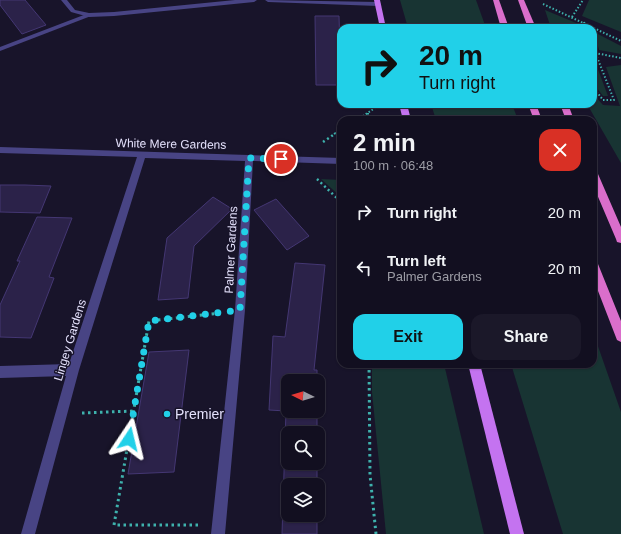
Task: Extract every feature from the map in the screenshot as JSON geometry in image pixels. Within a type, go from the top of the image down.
[{"type":"highway","points":[[496,0],[504,24]]},
{"type":"highway","points":[[520,0],[530,24]]},
{"type":"highway","points":[[597,184],[621,239]]},
{"type":"highway","points":[[605,203],[621,229]]},
{"type":"highway","points":[[597,274],[621,336]]},
{"type":"main road","points":[[378,2],[382,24]]},
{"type":"main road","points":[[475,368],[516,534]]},
{"type":"street","points":[[64,0],[73,11],[89,14],[114,14],[254,0]]},
{"type":"street","points":[[268,0],[378,2]]},
{"type":"street","points":[[0,49],[89,14]]},
{"type":"street","name":"White Mere Gardens","points":[[0,150],[142,156],[337,161]]},
{"type":"street","name":"Lingey Gardens","points":[[28,534],[73,370],[142,156]]},
{"type":"street","name":"Palmer Gardens","points":[[218,530],[240,310],[249,158]]},
{"type":"street","points":[[0,372],[73,370]]},
{"type":"path","points":[[572,17],[583,0]]},
{"type":"path","points":[[541,3],[588,24]]},
{"type":"path","points":[[597,29],[621,41]]},
{"type":"path","points":[[597,53],[621,58]]},
{"type":"path","points":[[597,58],[614,100],[603,100],[597,92]]},
{"type":"path","points":[[363,116],[375,108]]},
{"type":"path","points":[[218,530],[114,525],[149,321],[240,310]]},
{"type":"path","points":[[369,368],[370,475],[376,534]]},
{"type":"path","points":[[61,414],[134,411]]},
{"type":"green space","points":[[400,0],[476,0],[485,24],[407,24]]},
{"type":"green space","points":[[589,0],[621,0],[621,32],[582,16]]},
{"type":"green space","points":[[545,10],[579,24],[550,24]]},
{"type":"green space","points":[[597,34],[621,46],[621,54],[599,50]]},
{"type":"green space","points":[[621,65],[621,163],[597,121],[597,116],[594,116],[589,108],[597,108],[597,98],[603,105],[620,106],[606,67]]},
{"type":"green space","points":[[597,67],[608,96],[603,96],[597,88]]},
{"type":"green space","points":[[432,108],[514,108],[516,116],[435,116]]},
{"type":"green space","points":[[321,179],[337,180],[337,193]]},
{"type":"green space","points":[[597,343],[621,412],[621,534],[563,534],[512,368],[597,368]]},
{"type":"green space","points":[[372,368],[445,368],[484,534],[386,534],[372,392]]},
{"type":"building","points":[[0,0],[25,0],[46,25],[22,34],[0,5]]},
{"type":"building","points":[[315,16],[339,16],[339,24],[337,24],[337,85],[316,85]]},
{"type":"building","points":[[0,185],[51,186],[40,213],[0,212]]},
{"type":"building","points":[[213,197],[232,209],[194,246],[188,298],[158,300],[167,238]]},
{"type":"building","points":[[276,199],[309,236],[287,250],[254,210]]},
{"type":"building","points":[[37,217],[72,218],[49,277],[54,278],[31,338],[0,337],[0,305],[20,261],[17,261]]},
{"type":"building","points":[[295,263],[325,265],[314,370],[317,370],[317,374],[281,374],[281,411],[269,410],[273,336],[285,337]]},
{"type":"building","points":[[189,350],[174,472],[128,474],[149,352]]},
{"type":"building","points":[[286,418],[317,418],[317,426],[286,426]]},
{"type":"building","points":[[284,470],[317,470],[317,478],[284,478]]},
{"type":"building","points":[[282,522],[317,522],[317,534],[282,534]]},
{"type":"place","name":"Premier","points":[[167,414]]},
{"type":"route","points":[[129,439],[149,321],[240,310],[249,158],[281,159]]}]
